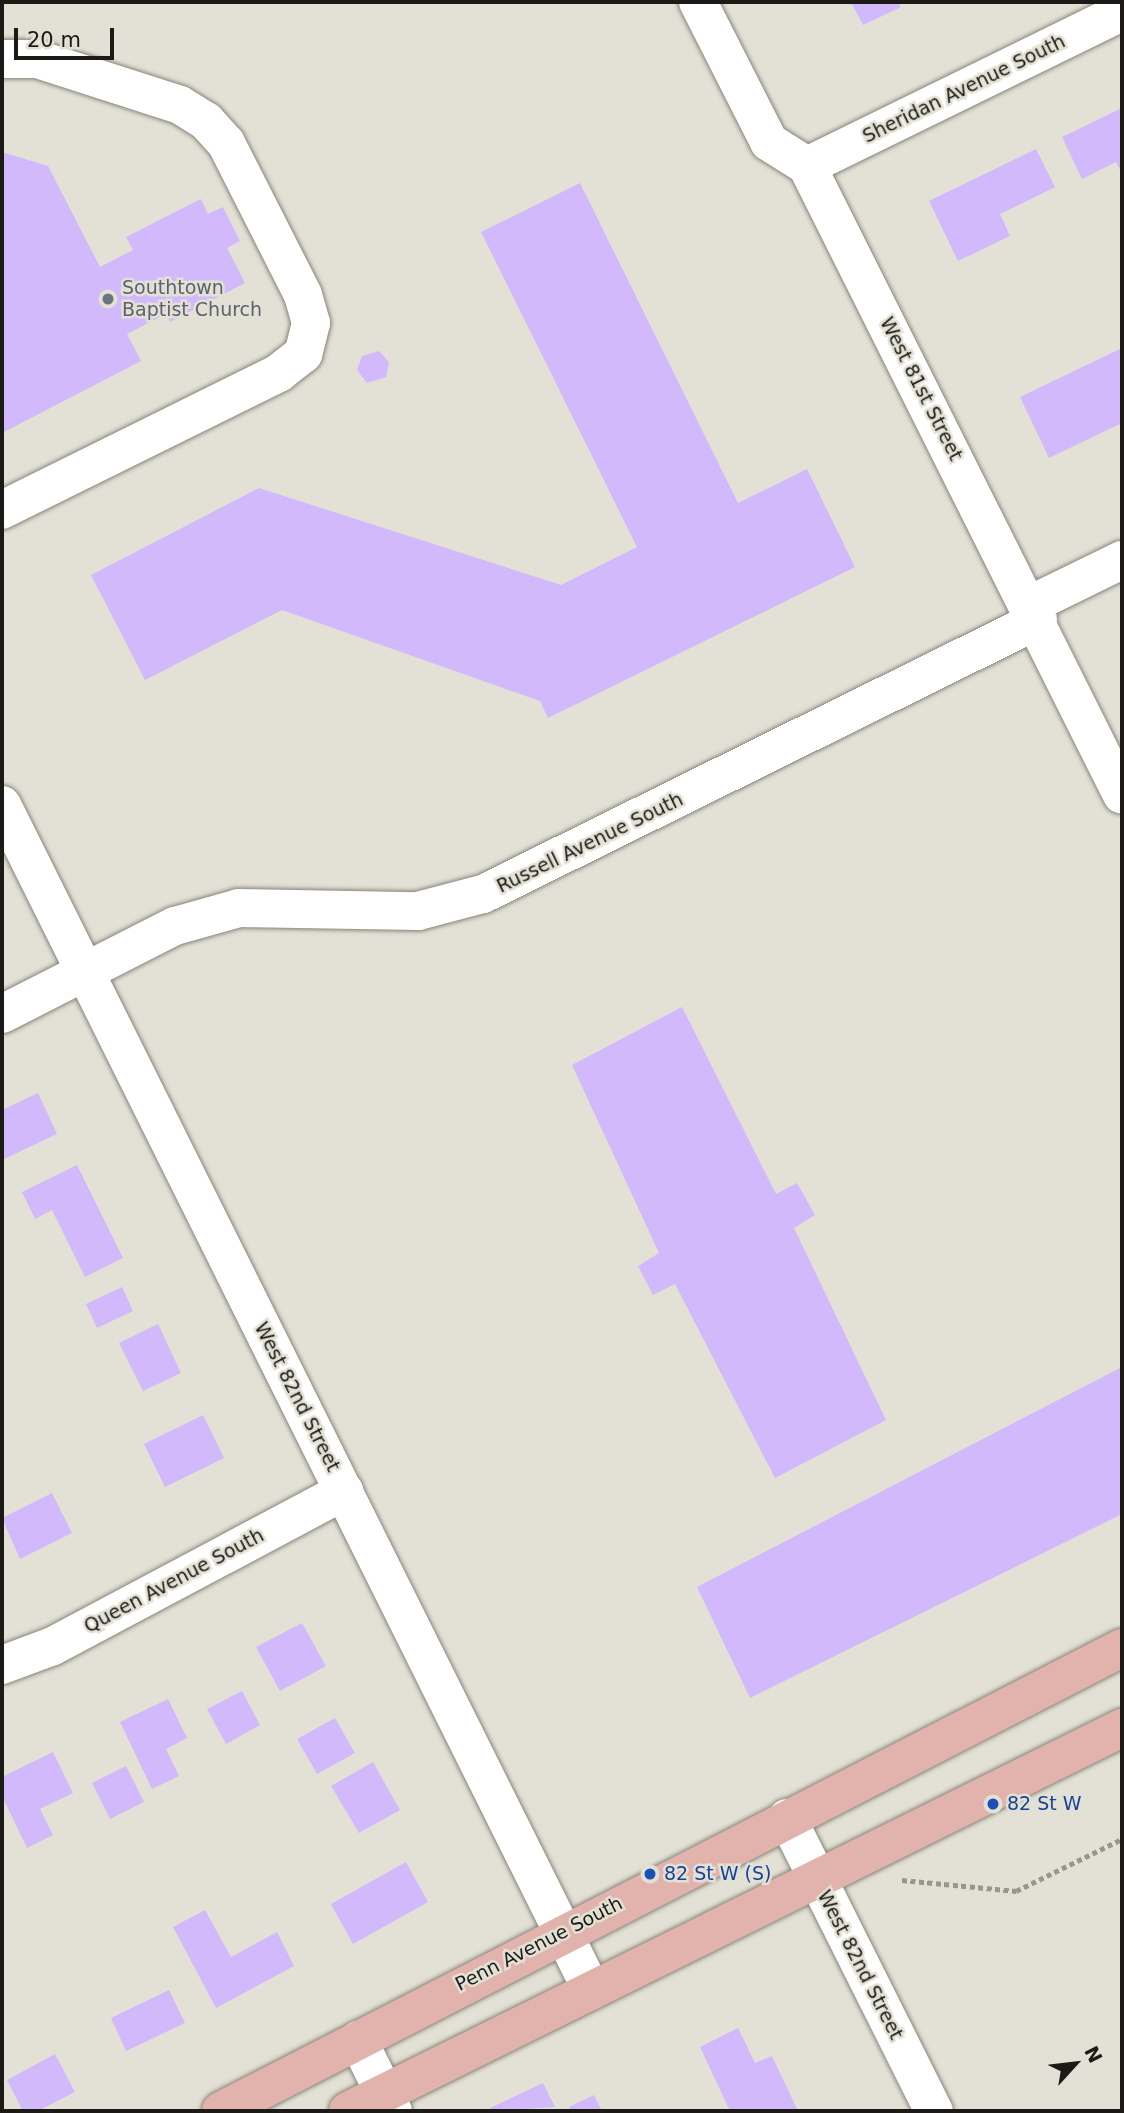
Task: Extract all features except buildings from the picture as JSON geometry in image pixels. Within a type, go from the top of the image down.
[{"type":"main road","name":"Penn Avenue South","points":[[221,2111],[563,1930],[1122,1648]]},
{"type":"main road","points":[[348,2111],[388,2102],[591,1989],[1122,1728]]},
{"type":"street","points":[[698,2],[769,142],[807,166]]},
{"type":"street","name":"Sheridan Avenue South","points":[[807,166],[1122,12]]},
{"type":"street","points":[[2,59],[37,59],[180,105],[206,121],[226,143],[303,295],[311,323],[303,354],[279,373],[2,510]]},
{"type":"street","name":"West 81st Street","points":[[807,166],[1035,612],[1122,795]]},
{"type":"street","name":"Russell Avenue South","points":[[2,1014],[175,926],[239,908],[418,911],[483,894],[1035,612],[1122,560]]},
{"type":"street","name":"West 82nd Street","points":[[2,806],[591,1989]]},
{"type":"street","name":"Queen Avenue South","points":[[2,1665],[53,1646],[344,1491]]},
{"type":"street","name":"West 82nd Street","points":[[787,1818],[934,2111]]},
{"type":"street","points":[[358,2040],[388,2102]]},
{"type":"path","points":[[902,1880],[1016,1891],[1122,1839]]},
{"type":"place","name":"Southtown Baptist Church","points":[[108,299]]},
{"type":"place","name":"82 St W","points":[[993,1804]]},
{"type":"place","name":"82 St W (S)","points":[[650,1874]]}]
